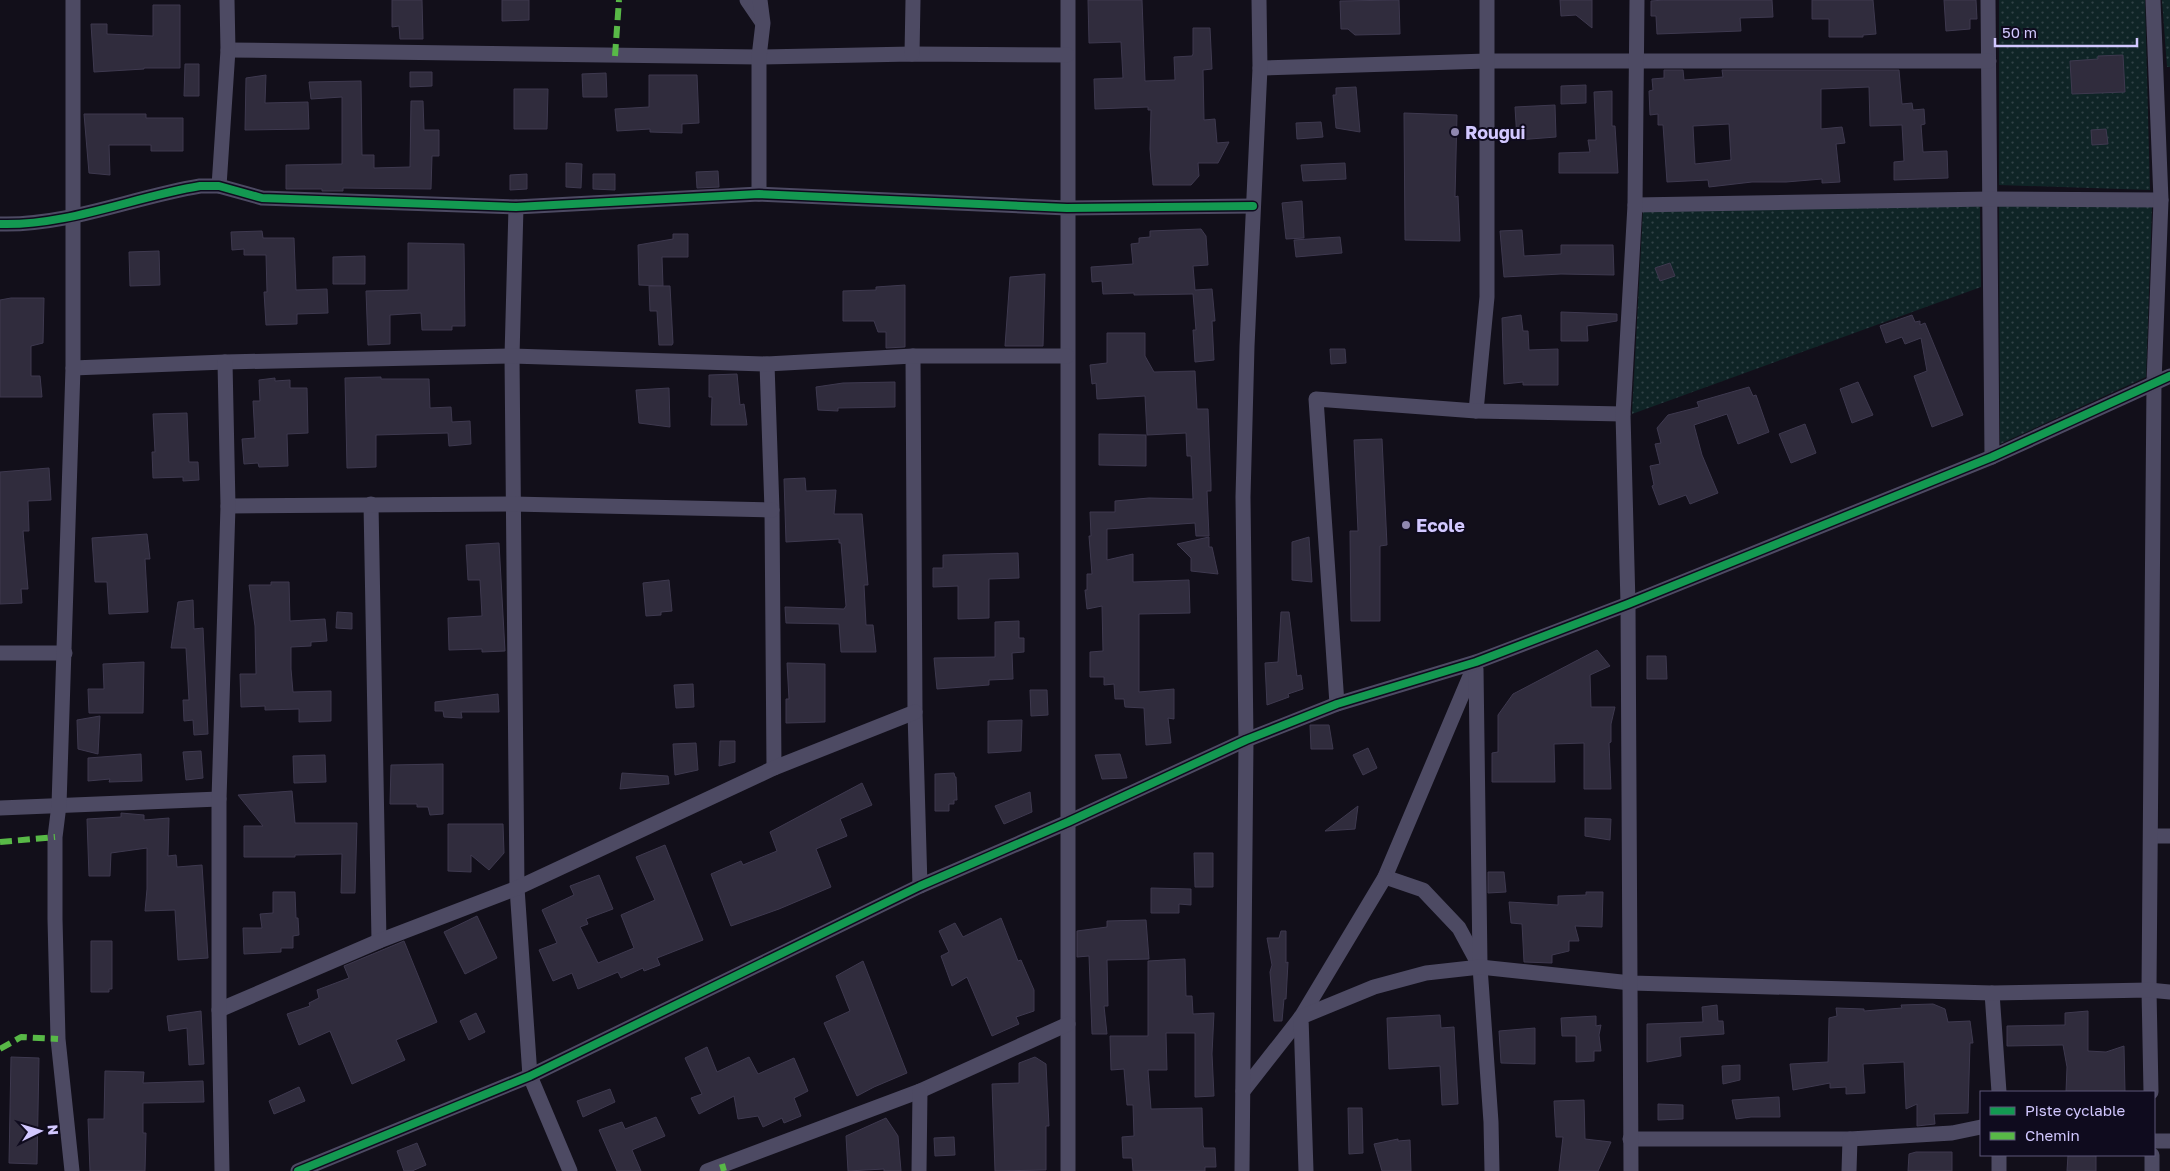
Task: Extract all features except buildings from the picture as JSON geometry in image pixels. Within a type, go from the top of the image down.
[{"type":"street","points":[[72,1171],[58,1039],[54,919],[55,838],[59,805],[65,653],[73,368],[71,216],[73,0]]},
{"type":"street","points":[[219,186],[228,50],[227,0]]},
{"type":"street","points":[[747,0],[762,23]]},
{"type":"street","points":[[759,194],[759,57],[762,23],[760,0]]},
{"type":"street","points":[[912,54],[913,0]]},
{"type":"street","points":[[1068,0],[1068,1171]]},
{"type":"street","points":[[1242,1171],[1246,740],[1243,496],[1253,206],[1260,68],[1259,0]]},
{"type":"street","points":[[1476,411],[1487,296],[1487,0]]},
{"type":"street","points":[[1631,1171],[1628,604],[1623,414],[1635,206],[1637,0]]},
{"type":"street","points":[[1988,0],[1992,457]]},
{"type":"street","points":[[2151,1091],[2149,990],[2152,836],[2154,382],[2161,200],[2153,0]]},
{"type":"street","points":[[228,50],[759,57],[912,54],[1067,55]]},
{"type":"street","points":[[1260,68],[1487,60],[1989,61]]},
{"type":"street","points":[[0,224],[71,216],[180,189],[200,186],[219,186],[262,198],[516,206],[759,194],[1067,208],[1253,206]]},
{"type":"street","points":[[1635,206],[1990,198],[2161,200]]},
{"type":"street","points":[[516,206],[512,356],[517,888],[530,1076],[570,1171]]},
{"type":"street","points":[[73,368],[225,362],[512,356],[767,364],[913,356],[1067,356]]},
{"type":"street","points":[[913,356],[915,712],[920,886]]},
{"type":"street","points":[[222,1171],[219,1010],[219,799],[228,506],[225,362]]},
{"type":"street","points":[[767,364],[772,510],[774,768]]},
{"type":"street","points":[[298,1171],[530,1076],[920,886],[1068,822],[1246,740],[1338,704],[1476,662],[1628,604],[1992,457],[2170,376]]},
{"type":"street","points":[[1338,704],[1316,399],[1476,411],[1623,414]]},
{"type":"street","points":[[371,504],[379,941]]},
{"type":"street","points":[[228,506],[513,504],[772,510]]},
{"type":"street","points":[[0,653],[65,653]]},
{"type":"street","points":[[1243,1092],[1302,1017],[1385,877],[1476,662]]},
{"type":"street","points":[[1476,662],[1480,967],[1491,1122],[1492,1171]]},
{"type":"street","points":[[219,1010],[379,941],[517,888],[774,768],[915,712]]},
{"type":"street","points":[[0,808],[219,799]]},
{"type":"street","points":[[2152,836],[2170,836]]},
{"type":"street","points":[[1385,877],[1422,890],[1459,928],[1480,967]]},
{"type":"street","points":[[1302,1017],[1374,987],[1426,973],[1480,967],[1631,982],[1992,993],[2149,990],[2170,992]]},
{"type":"street","points":[[1992,993],[1999,1091]]},
{"type":"street","points":[[1302,1017],[1306,1171]]},
{"type":"street","points":[[707,1171],[920,1092],[1068,1024]]},
{"type":"street","points":[[919,1171],[920,1092]]},
{"type":"street","points":[[1630,1140],[1850,1139],[1952,1133],[1980,1127]]},
{"type":"street","points":[[1849,1171],[1850,1139]]},
{"type":"street","points":[[2155,1141],[2170,1141]]},
{"type":"street","points":[[1999,1156],[1999,1171]]},
{"type":"street","points":[[2152,1156],[2152,1171]]},
{"type":"green space","points":[[1999,0],[2145,0],[2150,190],[1999,185]]},
{"type":"green space","points":[[2162,0],[2170,0],[2170,67],[2167,67]]},
{"type":"green space","points":[[1980,204],[1981,287],[1632,414],[1643,211]]},
{"type":"green space","points":[[1999,205],[2152,207],[2146,377],[2000,444]]},
{"type":"marked path","points":[[615,56],[619,0]]},
{"type":"marked path","points":[[0,842],[55,837]]},
{"type":"marked path","points":[[0,1049],[21,1037],[58,1039]]},
{"type":"marked path","points":[[722,1164],[724,1171]]},
{"type":"cycle path","points":[[0,224],[25,223],[75,216],[200,186],[219,186],[262,198],[516,207],[759,194],[1067,208],[1253,206]]},
{"type":"cycle path","points":[[298,1171],[530,1076],[920,886],[1068,822],[1246,740],[1337,704],[1476,662],[1628,604],[1992,457],[2170,376]]},
{"type":"place","name":"Rougui","points":[[1455,132]]},
{"type":"place","name":"Ecole","points":[[1406,525]]}]
